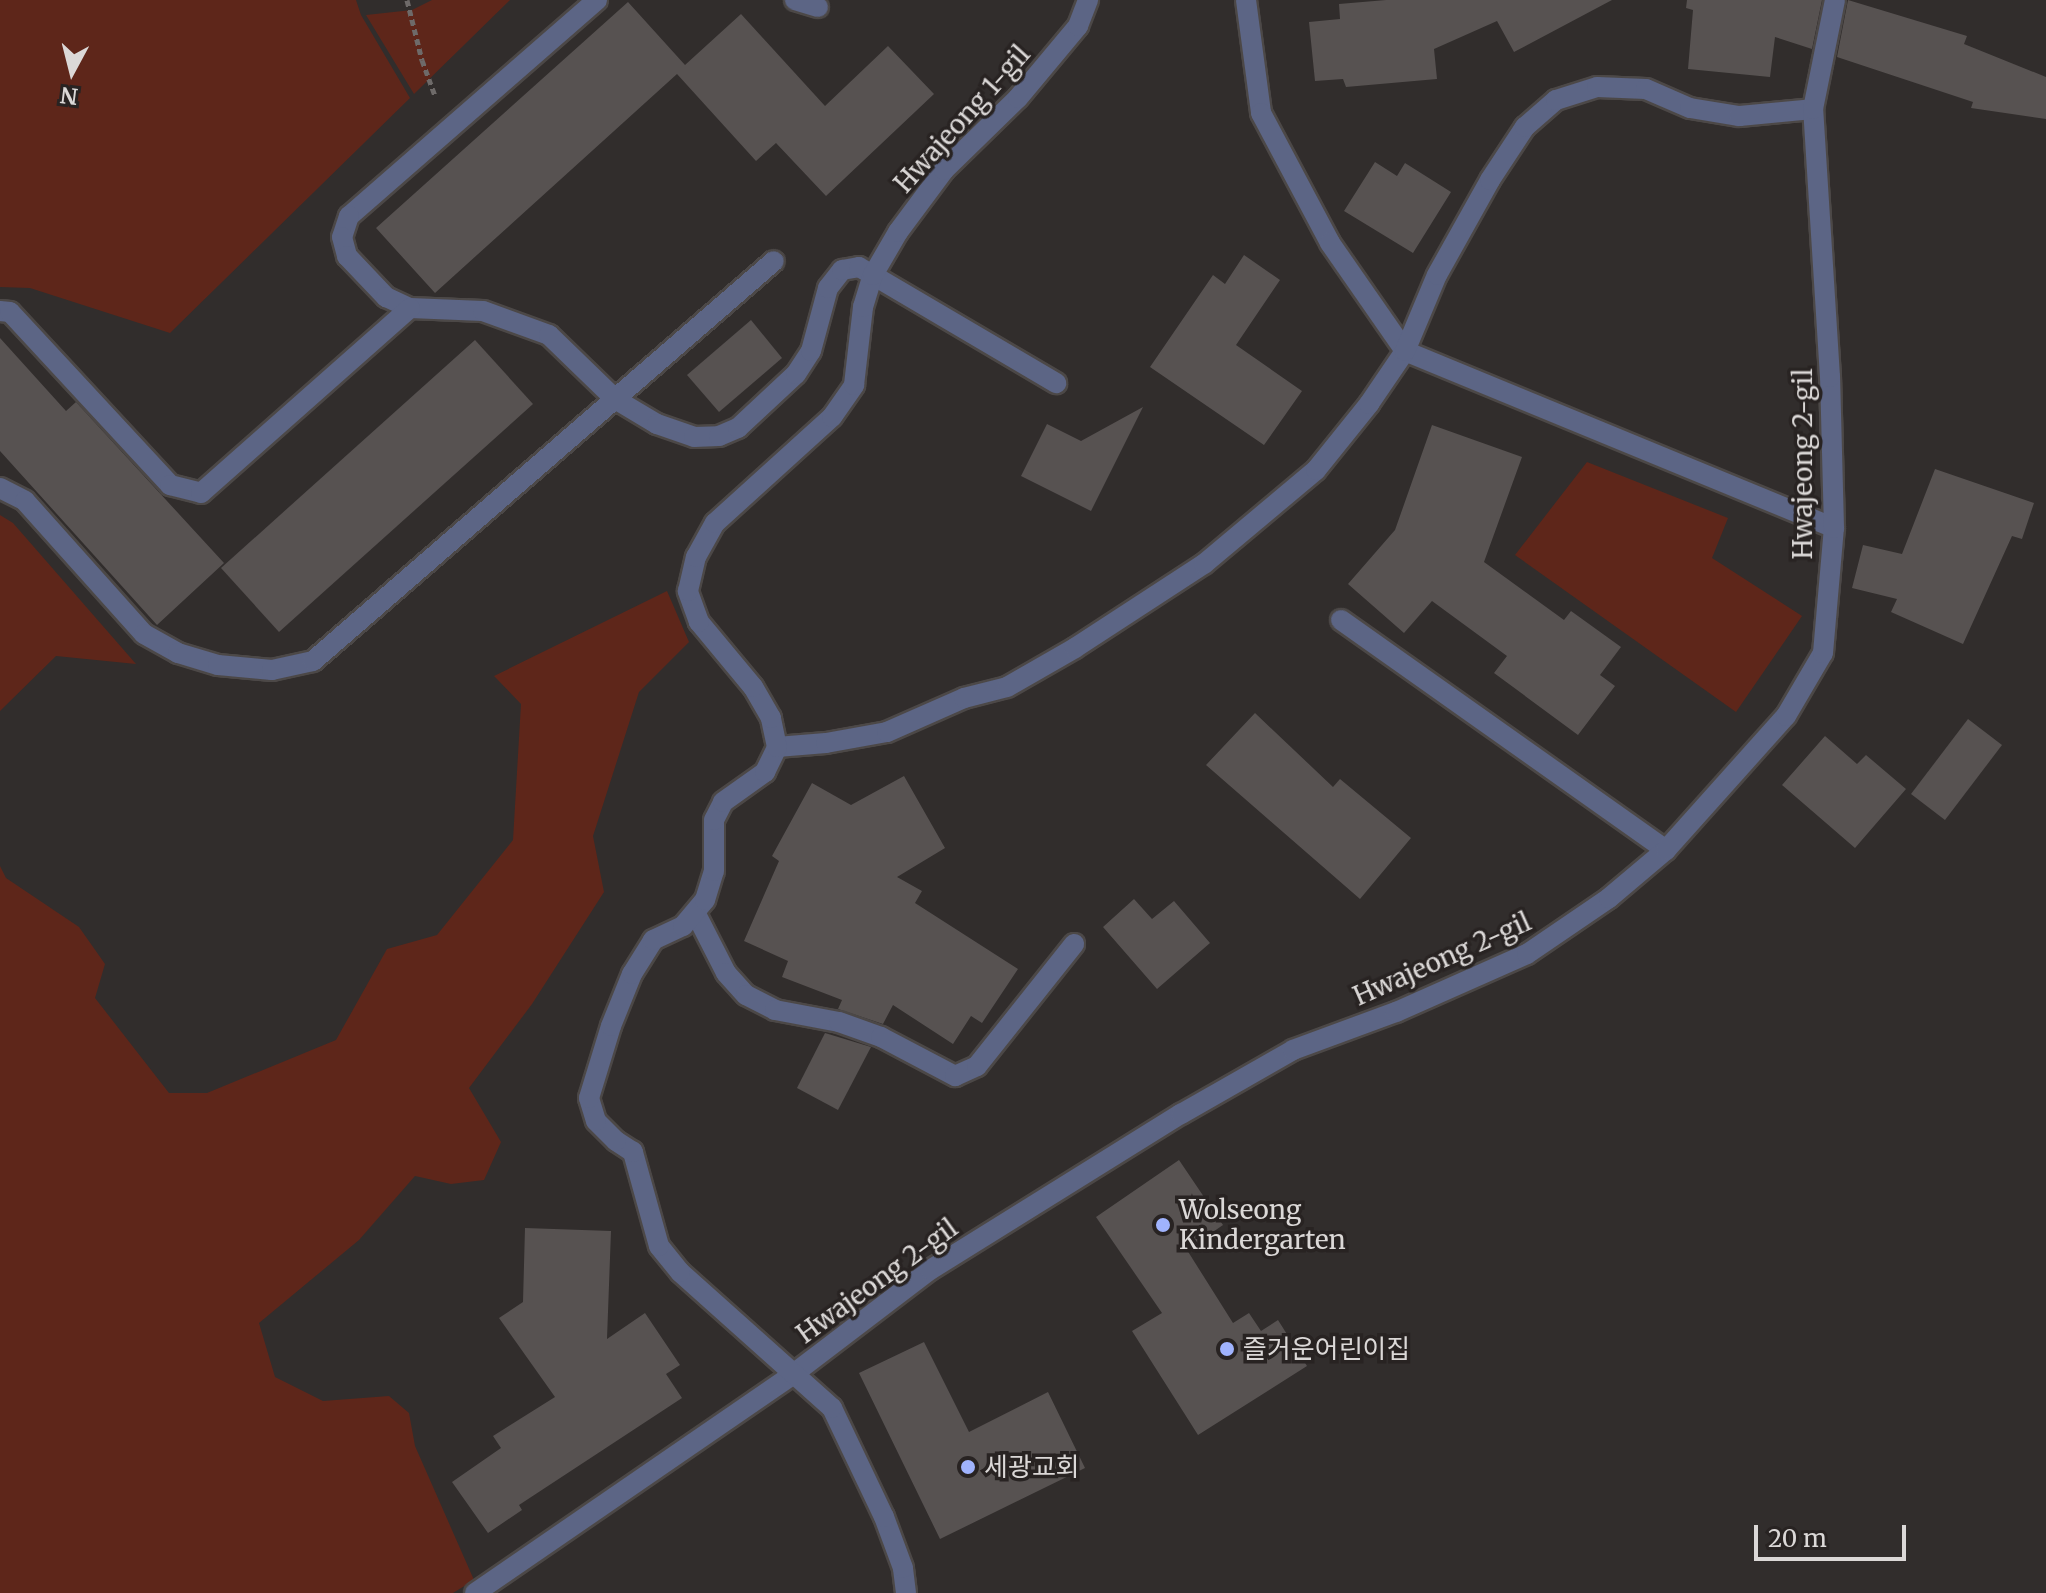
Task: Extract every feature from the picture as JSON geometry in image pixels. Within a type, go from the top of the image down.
[{"type":"street","points":[[597,0],[349,216],[342,237],[347,256],[386,297],[410,308],[483,311],[538,330],[549,335],[615,399],[657,424],[694,437],[719,436],[738,428],[796,374],[811,351],[828,288],[842,270],[859,267],[1056,383]]},
{"type":"street","points":[[795,0],[818,7]]},
{"type":"street","name":"Hwajeong 1-gil","points":[[777,747],[771,718],[753,687],[699,622],[688,591],[696,557],[715,523],[832,417],[854,385],[863,307],[873,275],[898,232],[944,170],[1018,98],[1078,26],[1088,0]]},
{"type":"street","points":[[1246,0],[1261,113],[1330,243],[1405,351],[1834,528]]},
{"type":"street","name":"Hwajeong 2-gil","points":[[906,1593],[903,1568],[884,1517],[832,1408],[796,1372],[930,1270],[1181,1114],[1293,1050],[1396,1012],[1527,954],[1609,898],[1666,850],[1786,716],[1823,653],[1834,528],[1830,377],[1813,109],[1835,0]]},
{"type":"street","points":[[475,1593],[796,1372],[680,1272],[659,1246],[643,1176],[633,1152],[596,1121],[589,1098],[611,1026],[632,974],[653,940],[683,926],[705,900],[714,871],[714,820],[723,802],[765,772],[777,747],[826,743],[887,732],[964,698],[1007,687],[1075,648],[1204,564],[1316,470],[1405,351],[1437,275],[1490,180],[1525,127],[1556,100],[1597,87],[1633,88],[1646,89],[1690,108],[1739,116],[1813,109]]},
{"type":"street","points":[[0,488],[25,501],[144,634],[178,653],[218,665],[272,670],[313,661],[774,261]]},
{"type":"street","points":[[0,311],[10,312],[170,485],[201,493],[410,308]]},
{"type":"street","points":[[1341,620],[1666,850]]},
{"type":"street","points":[[696,914],[726,973],[746,995],[775,1010],[839,1022],[881,1037],[955,1076],[977,1066],[1074,944]]},
{"type":"path","points":[[407,0],[422,60],[450,127]]},
{"type":"shaded area","points":[[0,0],[356,0],[361,15],[410,98],[170,333],[30,288],[0,287]]},
{"type":"shaded area","points":[[432,0],[510,0],[414,94],[366,15],[412,10]]},
{"type":"shaded area","points":[[1587,462],[1728,518],[1712,558],[1802,616],[1736,712],[1515,555]]},
{"type":"shaded area","points":[[0,515],[13,523],[136,664],[56,656],[0,711]]},
{"type":"shaded area","points":[[667,591],[689,642],[639,692],[593,836],[604,892],[532,1004],[469,1088],[501,1142],[484,1180],[451,1184],[415,1176],[359,1240],[259,1323],[275,1377],[323,1401],[389,1396],[409,1413],[415,1446],[474,1580],[453,1593],[0,1593],[0,866],[6,878],[79,927],[105,964],[95,998],[169,1093],[207,1093],[336,1040],[387,949],[437,935],[513,840],[521,704],[494,676]]},
{"type":"building","points":[[1386,0],[1612,0],[1514,52],[1497,21],[1434,49],[1437,79],[1346,87],[1343,79],[1315,81],[1309,22],[1340,19],[1339,4]]},
{"type":"building","points":[[1687,0],[1822,0],[1812,49],[1775,37],[1770,77],[1688,69],[1693,10],[1686,8]]},
{"type":"building","points":[[1848,0],[1967,36],[1964,44],[2046,77],[2046,119],[1971,108],[1973,102],[1837,57]]},
{"type":"building","points":[[628,2],[685,65],[741,14],[825,106],[888,46],[934,94],[826,196],[776,143],[756,161],[677,74],[435,293],[376,228]]},
{"type":"building","points":[[1375,162],[1397,176],[1405,163],[1451,192],[1413,253],[1344,211]]},
{"type":"building","points":[[1244,255],[1280,280],[1236,345],[1302,391],[1264,445],[1150,367],[1213,275],[1225,284]]},
{"type":"building","points":[[751,320],[782,358],[719,412],[687,375]]},
{"type":"building","points":[[0,338],[66,411],[76,402],[224,563],[157,625],[0,451]]},
{"type":"building","points":[[475,340],[533,404],[279,632],[221,568]]},
{"type":"building","points":[[1143,407],[1091,511],[1021,476],[1047,424],[1081,441]]},
{"type":"building","points":[[1432,425],[1522,457],[1484,562],[1564,620],[1571,611],[1621,647],[1600,675],[1615,686],[1578,735],[1494,673],[1507,656],[1432,601],[1404,633],[1348,584],[1395,530]]},
{"type":"building","points":[[1935,469],[2034,503],[2022,539],[2012,536],[1963,644],[1891,612],[1897,599],[1852,588],[1863,545],[1902,554]]},
{"type":"building","points":[[1255,713],[1333,787],[1340,779],[1411,838],[1360,899],[1206,765]]},
{"type":"building","points":[[1968,719],[2002,745],[1945,820],[1911,794]]},
{"type":"building","points":[[1825,736],[1857,764],[1866,755],[1906,789],[1855,848],[1782,785]]},
{"type":"building","points":[[904,776],[945,848],[897,877],[922,891],[915,903],[1018,969],[982,1023],[971,1016],[953,1044],[893,1005],[883,1024],[838,1009],[842,1000],[782,977],[788,961],[744,941],[779,861],[772,856],[812,783],[851,805]]},
{"type":"building","points":[[1134,899],[1152,919],[1174,901],[1210,943],[1157,989],[1103,927]]},
{"type":"building","points":[[825,1033],[871,1047],[838,1110],[797,1088]]},
{"type":"building","points":[[1179,1160],[1223,1225],[1187,1250],[1233,1323],[1249,1313],[1261,1331],[1278,1320],[1307,1366],[1198,1435],[1132,1331],[1162,1313],[1096,1217]]},
{"type":"building","points":[[525,1228],[611,1231],[607,1339],[645,1313],[680,1365],[666,1374],[682,1398],[519,1505],[522,1510],[488,1533],[452,1482],[501,1448],[493,1436],[555,1397],[499,1318],[523,1302]]},
{"type":"building","points":[[924,1342],[969,1432],[1048,1392],[1085,1468],[940,1539],[859,1373]]},
{"type":"place","name":"Wolseong Kindergarten","points":[[1163,1225]]},
{"type":"place","name":"즐거운어린이집","points":[[1227,1349]]},
{"type":"place","name":"세광교회","points":[[968,1467]]}]
